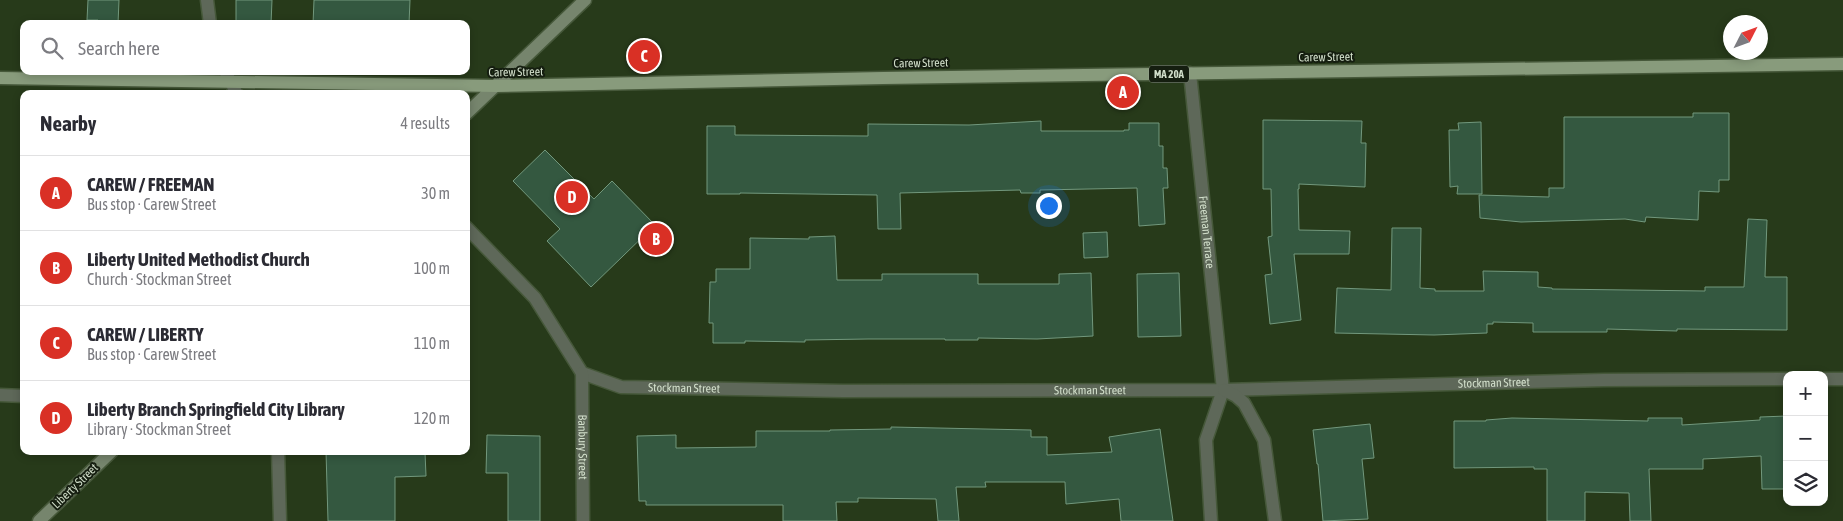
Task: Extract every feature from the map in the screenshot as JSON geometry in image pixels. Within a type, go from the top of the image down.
[{"type":"main road","points":[[470,110],[585,0]]},
{"type":"main road","name":"Carew Street","points":[[0,78],[228,76],[496,86],[1190,73],[1843,64]]},
{"type":"main road","name":"Liberty Street","points":[[38,521],[108,455]]},
{"type":"street","points":[[207,0],[210,20]]},
{"type":"street","name":"Freeman Terrace","points":[[1190,73],[1223,390],[1206,440],[1211,521]]},
{"type":"street","points":[[228,76],[235,90]]},
{"type":"street","points":[[470,231],[535,298],[582,373]]},
{"type":"street","name":"Stockman Street","points":[[582,373],[622,387],[842,391],[1223,390],[1604,380],[1783,379]]},
{"type":"street","name":"Banbury Street","points":[[582,373],[583,521]]},
{"type":"street","points":[[1828,379],[1843,379]]},
{"type":"street","points":[[1223,390],[1236,396],[1244,403],[1264,440],[1275,521]]},
{"type":"street","points":[[0,395],[20,396]]},
{"type":"street","points":[[278,455],[280,521]]},
{"type":"building","points":[[88,0],[119,0],[118,20],[87,20]]},
{"type":"building","points":[[236,0],[272,0],[271,20],[236,20]]},
{"type":"building","points":[[314,0],[410,0],[409,20],[313,20]]},
{"type":"building","points":[[1693,113],[1729,113],[1729,180],[1719,180],[1719,192],[1699,191],[1698,220],[1646,217],[1645,222],[1625,219],[1521,222],[1480,218],[1479,195],[1549,197],[1549,188],[1564,188],[1564,117],[1693,117]]},
{"type":"building","points":[[1263,120],[1362,121],[1361,143],[1366,143],[1365,187],[1299,184],[1299,230],[1350,231],[1349,254],[1294,254],[1301,320],[1270,324],[1265,275],[1272,274],[1268,237],[1272,236],[1271,189],[1263,189]]},
{"type":"building","points":[[1041,121],[1041,131],[1124,131],[1129,130],[1129,123],[1159,123],[1159,146],[1163,146],[1163,168],[1167,168],[1168,188],[1163,188],[1165,224],[1139,226],[1137,188],[1040,190],[1040,193],[1021,193],[1020,190],[900,193],[901,229],[878,229],[877,195],[707,194],[707,126],[735,126],[735,135],[868,136],[868,124],[969,125]]},
{"type":"building","points":[[1481,122],[1482,194],[1457,194],[1458,186],[1450,187],[1449,130],[1459,130],[1458,123]]},
{"type":"building","points":[[545,150],[594,199],[612,181],[655,225],[591,287],[547,241],[560,229],[513,181]]},
{"type":"building","points":[[1748,219],[1767,220],[1765,277],[1787,277],[1787,330],[1677,329],[1677,331],[1607,329],[1607,332],[1533,332],[1533,323],[1493,322],[1493,324],[1487,324],[1487,333],[1434,335],[1335,333],[1337,288],[1391,290],[1392,228],[1421,228],[1420,288],[1435,289],[1435,291],[1484,291],[1483,271],[1538,272],[1538,287],[1552,289],[1705,291],[1705,287],[1744,287]]},
{"type":"building","points":[[1107,232],[1108,257],[1084,258],[1083,233]]},
{"type":"building","points":[[835,236],[837,280],[882,280],[882,274],[978,274],[978,284],[1059,284],[1059,274],[1091,273],[1093,336],[1037,339],[868,339],[713,343],[713,323],[709,323],[710,282],[716,282],[716,269],[750,269],[750,238],[809,239],[809,237]]},
{"type":"building","points":[[1179,273],[1181,336],[1138,337],[1137,274]]},
{"type":"building","points":[[1783,416],[1783,489],[1762,489],[1761,456],[1703,459],[1703,469],[1649,469],[1651,521],[1630,521],[1629,493],[1585,492],[1585,521],[1547,521],[1547,469],[1534,469],[1534,467],[1454,468],[1454,421],[1486,421],[1512,418],[1648,421],[1648,418],[1682,418],[1682,425],[1760,420],[1760,417]]},
{"type":"building","points":[[1370,424],[1374,458],[1362,459],[1368,519],[1323,521],[1313,430]]},
{"type":"building","points":[[891,427],[1031,430],[1031,437],[1047,437],[1047,455],[1112,452],[1109,437],[1160,429],[1173,521],[1121,521],[1119,499],[1066,504],[1065,482],[985,482],[986,487],[956,487],[959,521],[938,521],[936,499],[858,498],[858,502],[836,502],[837,521],[783,521],[783,505],[646,505],[646,501],[639,501],[637,436],[676,435],[676,448],[756,447],[756,431],[830,431],[891,429]]},
{"type":"building","points":[[487,435],[540,436],[540,521],[508,521],[508,473],[486,473]]},
{"type":"building","points":[[326,455],[425,455],[426,476],[395,477],[395,521],[328,521]]},
{"type":"place","name":"CAREW / LIBERTY","points":[[644,56]]},
{"type":"place","name":"CAREW / FREEMAN","points":[[1123,92]]},
{"type":"place","name":"Liberty Branch Springfield City Library","points":[[572,197]]},
{"type":"place","name":"Liberty United Methodist Church","points":[[656,239]]}]
